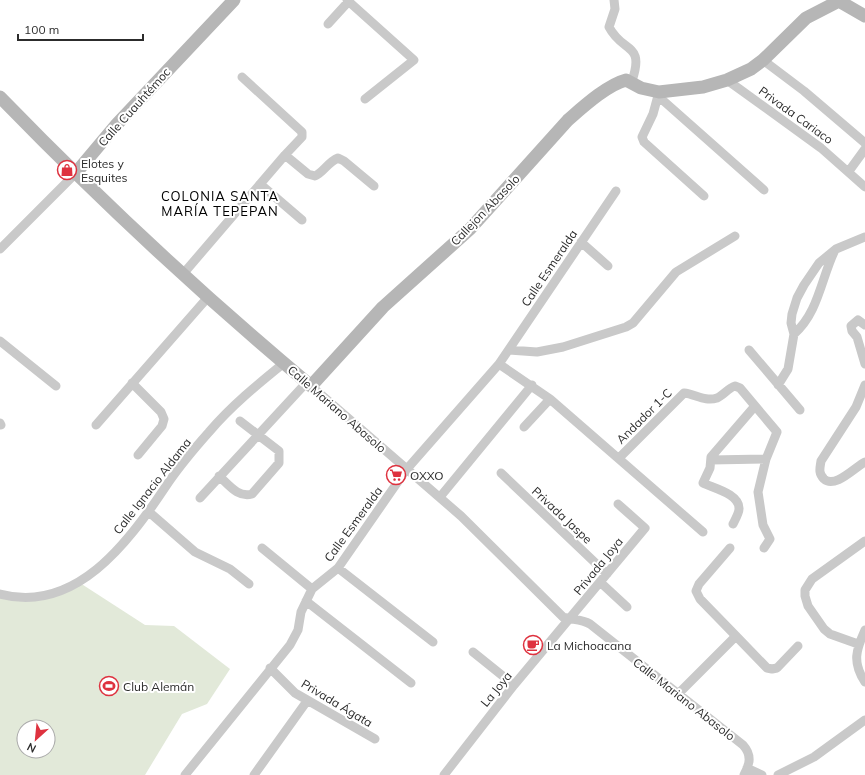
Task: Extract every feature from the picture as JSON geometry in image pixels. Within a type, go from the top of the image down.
[{"type":"street","points":[[614,0],[615,9],[610,27],[612,32],[633,52],[636,58],[637,65],[632,82],[641,88],[658,94],[764,190]]},
{"type":"street","points":[[328,24],[348,1],[414,60],[365,99]]},
{"type":"street","points":[[658,94],[703,87],[727,80],[751,69],[764,60],[806,18],[843,1],[865,16]]},
{"type":"street","name":"Calle Cuauhtémoc","points":[[0,249],[75,174],[117,124],[227,2]]},
{"type":"street","name":"Privada Cariaco","points":[[764,60],[804,91],[865,144]]},
{"type":"street","points":[[183,274],[302,137],[302,132],[242,77]]},
{"type":"street","name":"Callejon Abasolo","points":[[309,384],[383,307],[470,229],[568,120],[618,82],[626,80],[632,82]]},
{"type":"street","name":"Privada Cariaco","points":[[727,80],[821,148],[865,187]]},
{"type":"street","points":[[658,94],[653,114],[643,133],[642,137],[644,142],[704,196]]},
{"type":"street","name":"Calle Mariano Abasolo","points":[[0,97],[75,174],[183,274],[406,470],[440,497],[563,617],[570,619],[581,619],[590,624],[742,745],[748,751],[750,760],[746,772]]},
{"type":"street","points":[[848,171],[865,149]]},
{"type":"street","points":[[285,155],[308,174],[315,176],[320,174],[332,161],[338,158],[344,161],[374,186]]},
{"type":"street","points":[[260,184],[302,220]]},
{"type":"street","name":"Calle Esmeralda","points":[[185,775],[290,645],[298,630],[301,612],[312,589],[338,568],[406,470],[499,364],[616,191]]},
{"type":"street","points":[[509,350],[544,351],[563,347],[626,327],[633,323],[676,272],[735,236]]},
{"type":"street","points":[[778,384],[788,368],[794,334],[791,324],[797,298],[819,263],[836,249],[865,237]]},
{"type":"street","points":[[581,242],[608,266]]},
{"type":"street","points":[[794,334],[805,324],[812,310],[826,270],[836,249]]},
{"type":"street","points":[[96,425],[209,296]]},
{"type":"street","points":[[865,325],[858,320],[851,326],[865,364]]},
{"type":"street","points":[[0,341],[56,386]]},
{"type":"street","points":[[748,350],[800,410]]},
{"type":"street","name":"Calle Ignacio Aldama","points":[[0,594],[11,597],[28,597],[63,590],[80,583],[104,564],[149,512],[164,488],[209,431],[238,401],[284,362]]},
{"type":"street","points":[[499,364],[532,385],[550,399],[703,532]]},
{"type":"street","points":[[132,383],[160,412],[164,419],[162,426],[138,455]]},
{"type":"street","points":[[200,498],[258,433],[309,384]]},
{"type":"street","points":[[440,497],[532,385]]},
{"type":"street","points":[[865,385],[856,407],[821,461],[819,470],[821,476],[827,481],[833,482],[865,462]]},
{"type":"street","name":"Andador 1-C","points":[[619,458],[684,393],[709,399],[718,398],[730,387],[736,386],[777,432],[766,460],[758,492],[763,525],[770,539],[764,548]]},
{"type":"street","points":[[524,427],[550,399]]},
{"type":"street","points":[[733,524],[739,508],[736,501],[727,494],[703,483],[710,468],[711,457],[755,406]]},
{"type":"street","points":[[219,476],[241,495],[252,494],[279,463],[279,451],[258,433],[240,421]]},
{"type":"street","points":[[711,460],[766,460]]},
{"type":"street","name":"Privada Jaspe","points":[[501,473],[607,574]]},
{"type":"street","name":"Privada Joya","points":[[570,619],[645,528],[618,504]]},
{"type":"street","points":[[149,512],[195,552],[230,569],[248,584]]},
{"type":"street","points":[[858,644],[830,634],[824,629],[808,606],[805,596],[806,590],[812,579],[865,542]]},
{"type":"street","points":[[262,548],[312,589]]},
{"type":"street","points":[[730,548],[699,584],[696,591],[700,599],[767,668],[777,668],[798,646]]},
{"type":"street","points":[[338,568],[432,642]]},
{"type":"street","points":[[600,582],[628,607]]},
{"type":"street","points":[[306,601],[411,683]]},
{"type":"street","name":"La Joya","points":[[444,775],[514,685],[570,619]]},
{"type":"street","points":[[865,630],[858,644],[857,662],[859,671],[865,682]]},
{"type":"street","points":[[678,694],[736,636]]},
{"type":"street","points":[[473,652],[514,685]]},
{"type":"street","name":"Privada Ágata","points":[[270,668],[286,685],[307,701],[375,739]]},
{"type":"street","points":[[254,775],[307,701]]},
{"type":"street","points":[[778,775],[814,757],[865,720]]},
{"type":"street","points":[[746,772],[762,775]]},
{"type":"green space","name":"Club Alemán","points":[[80,583],[145,625],[174,626],[230,669],[207,704],[182,714],[145,775],[0,775],[0,594],[28,597]]},
{"type":"place","name":"Elotes y Esquites","points":[[67,170]]},
{"type":"place","name":"OXXO","points":[[396,475]]},
{"type":"place","name":"La Michoacana","points":[[533,645]]},
{"type":"place","name":"Club Alemán","points":[[109,686]]},
{"type":"district","name":"COLONIA SANTA MARÍA TEPEPAN","points":[[220,204]]}]
